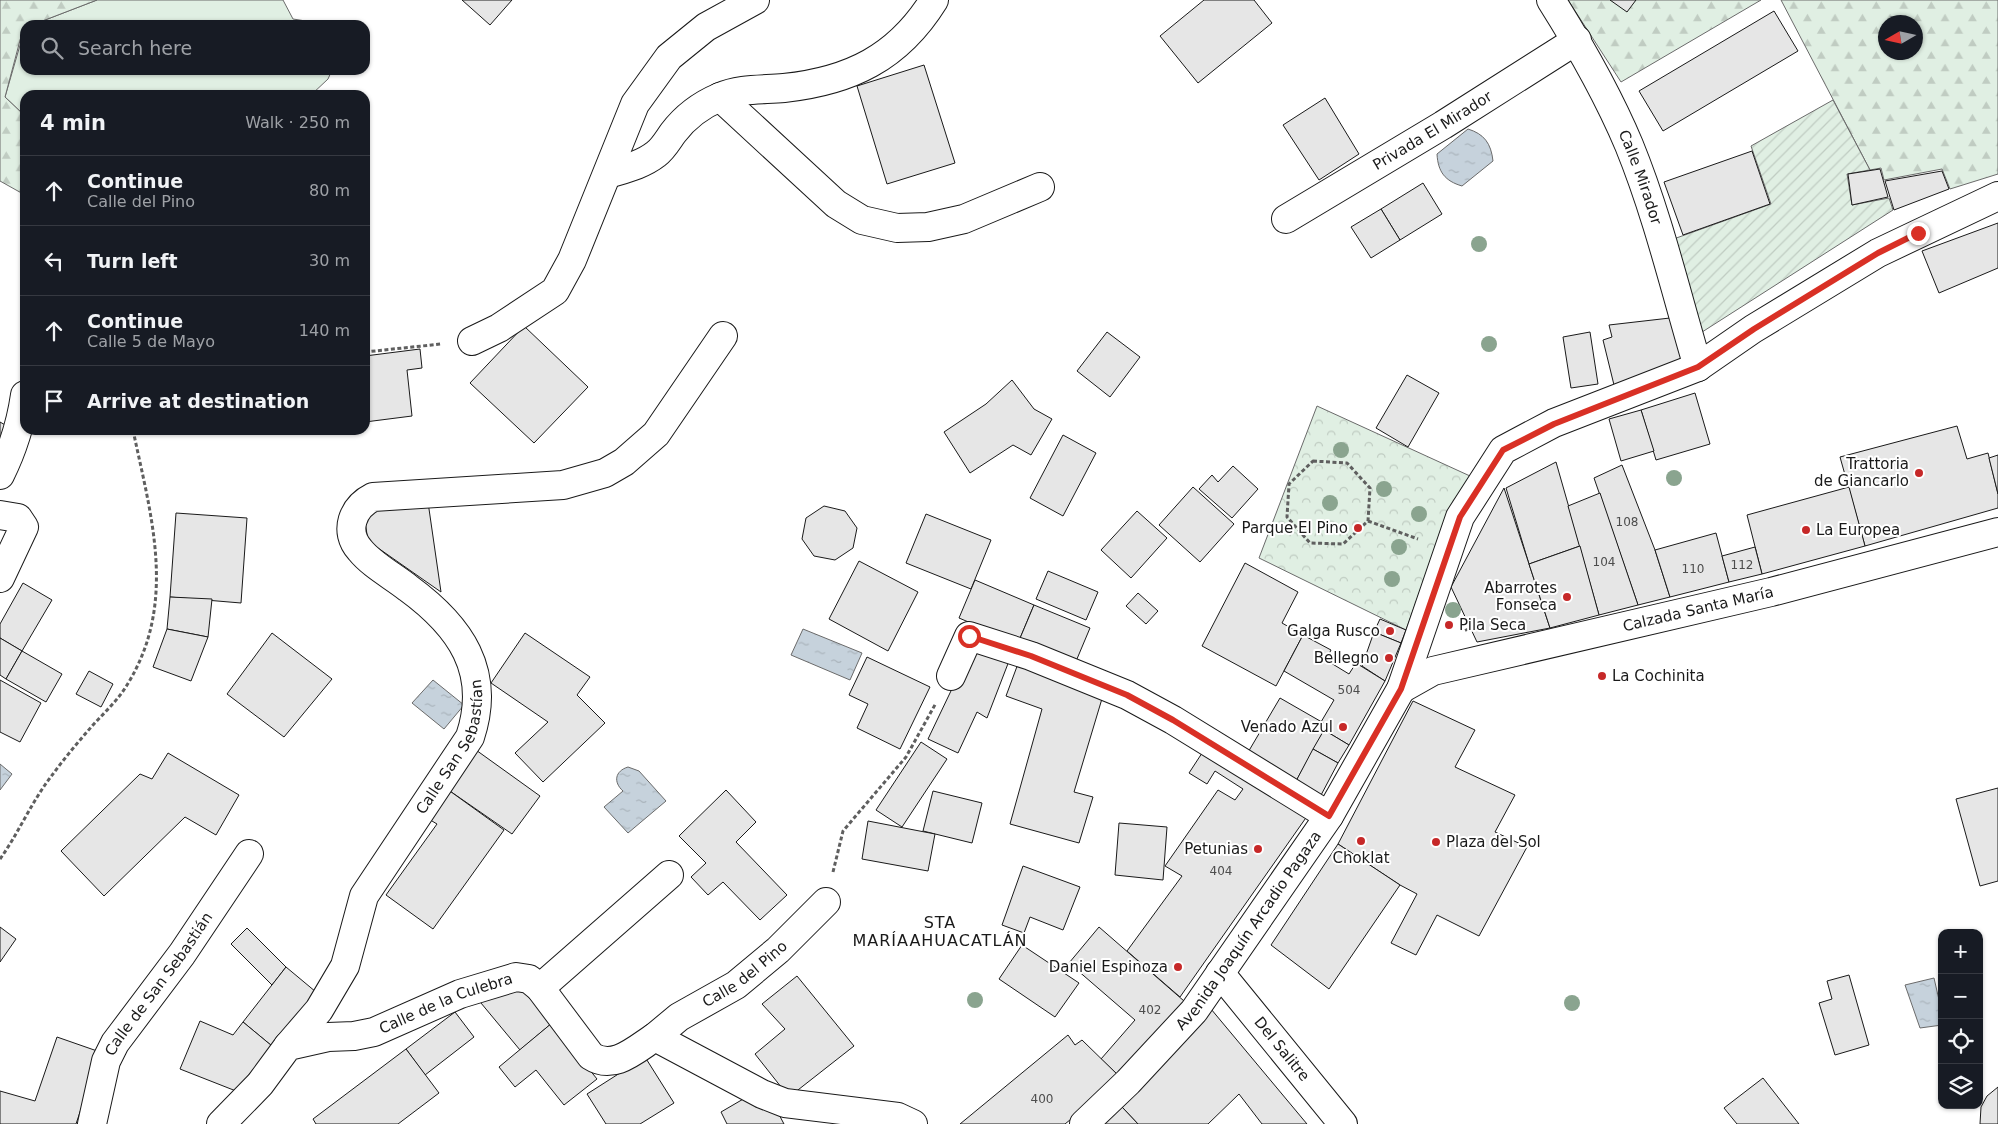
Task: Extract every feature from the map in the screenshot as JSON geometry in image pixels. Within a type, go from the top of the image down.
[{"type":"street","points":[[472,341],[499,328],[555,291],[572,260],[635,104],[669,57],[706,26],[754,0]]},
{"type":"street","points":[[608,174],[634,166],[658,154],[689,114],[720,97],[736,92],[815,84],[838,78],[865,67],[894,48],[921,21],[934,0]]},
{"type":"street","name":"Calle Mirador","points":[[1552,0],[1577,40],[1632,153],[1648,199],[1698,367]]},
{"type":"street","name":"Privada El Mirador","points":[[1286,219],[1444,124],[1577,40]]},
{"type":"street","points":[[720,97],[836,204],[862,220],[897,228],[928,227],[964,219],[1040,187]]},
{"type":"street","name":"Avenida Joaquín Arcadio Pagaza","points":[[1084,1124],[1128,1082],[1194,1011],[1329,816],[1401,689],[1447,550],[1460,517],[1503,450],[1554,424],[1698,367],[1754,329],[1878,253],[1998,196]]},
{"type":"street","name":"Calle San Sebastían","points":[[288,1046],[319,1010],[345,966],[364,896],[470,737],[476,720],[479,699],[477,679],[471,659],[451,626],[422,598],[360,551],[354,541],[351,530],[357,509],[373,497],[563,485],[605,473],[624,462],[656,434],[723,336]]},
{"type":"street","points":[[0,474],[13,446],[20,423]]},
{"type":"street","points":[[0,515],[18,518],[24,527],[0,578]]},
{"type":"street","name":"Calzada Santa María","points":[[1401,689],[1433,671],[1762,595],[1998,532]]},
{"type":"street","points":[[951,676],[969,636],[1031,656],[1127,695],[1173,720],[1329,816]]},
{"type":"street","name":"Calle de San Sebastián","points":[[92,1124],[106,1061],[115,1043],[182,954],[249,854]]},
{"type":"street","points":[[540,988],[669,875]]},
{"type":"street","name":"Calle del Pino","points":[[655,1036],[679,1017],[736,985],[778,950],[826,902]]},
{"type":"street","name":"Del Salitre","points":[[1220,973],[1343,1124]]},
{"type":"street","name":"Calle de la Culebra","points":[[288,1046],[328,1037],[374,1032],[460,994],[516,977],[530,979],[540,988],[591,1056],[600,1062],[612,1062],[624,1057],[655,1036]]},
{"type":"street","points":[[655,1036],[762,1094],[785,1103],[898,1117],[913,1124]]},
{"type":"street","points":[[221,1124],[260,1084],[288,1046]]},
{"type":"path","points":[[370,351],[472,341]]},
{"type":"path","points":[[0,859],[48,780],[127,686],[139,665],[149,637],[156,609],[158,580],[152,513],[134,435]]},
{"type":"path","points":[[1313,461],[1347,463],[1370,488],[1368,521],[1343,544],[1310,543],[1287,517],[1289,484],[1313,461]]},
{"type":"path","points":[[1368,521],[1447,550]]},
{"type":"path","points":[[1458,629],[1465,627]]},
{"type":"path","points":[[826,902],[842,831],[906,757],[951,676]]},
{"type":"green space","points":[[0,0],[97,0],[45,20],[20,20],[20,40],[5,97],[20,111],[20,192],[0,181]]},
{"type":"green space","points":[[97,0],[283,0],[293,19],[299,20],[45,20]]},
{"type":"green space","points":[[1568,0],[1761,0],[1621,82]]},
{"type":"green space","points":[[1781,0],[1998,0],[1998,174],[1950,189],[1942,169],[1884,180],[1881,168],[1870,170]]},
{"type":"green space","points":[[20,45],[20,75],[330,75],[316,90],[20,90],[20,111],[5,97]]},
{"type":"green space","points":[[1833,100],[1870,170],[1847,174],[1852,205],[1889,198],[1893,210],[1699,334],[1668,241],[1771,204],[1751,146]]},
{"type":"green space","name":"Parque El Pino","points":[[1317,406],[1470,476],[1436,546],[1406,630],[1259,558]]},
{"type":"water","points":[[1468,129],[1486,140],[1493,161],[1462,186],[1444,175],[1439,166],[1437,154]]},
{"type":"water","points":[[803,629],[862,653],[850,680],[791,655]]},
{"type":"water","points":[[433,680],[464,705],[444,729],[412,703]]},
{"type":"water","points":[[0,764],[12,774],[0,790]]},
{"type":"water","points":[[628,767],[639,771],[666,801],[628,833],[604,807],[623,791],[618,784],[617,777],[620,771]]},
{"type":"water","points":[[1934,978],[1938,996],[1938,1026],[1920,1028],[1905,985]]},
{"type":"building","points":[[462,0],[512,0],[490,25]]},
{"type":"building","points":[[1204,0],[1254,0],[1272,23],[1198,83],[1160,36]]},
{"type":"building","points":[[1610,0],[1636,0],[1627,12]]},
{"type":"building","points":[[1774,11],[1798,51],[1663,131],[1639,91]]},
{"type":"building","points":[[924,65],[955,163],[887,184],[857,86]]},
{"type":"building","points":[[1325,98],[1359,154],[1319,180],[1283,125]]},
{"type":"building","points":[[1752,151],[1770,204],[1683,235],[1664,182]]},
{"type":"building","points":[[1880,169],[1888,197],[1852,205],[1848,174]]},
{"type":"building","points":[[1942,171],[1949,189],[1894,210],[1885,181]]},
{"type":"building","points":[[1423,183],[1442,214],[1400,240],[1381,209]]},
{"type":"building","points":[[1381,209],[1400,240],[1371,258],[1351,227]]},
{"type":"building","points":[[1998,223],[1998,268],[1939,293],[1922,251]]},
{"type":"building","points":[[1670,318],[1689,360],[1614,385],[1603,340],[1612,337],[1609,325]]},
{"type":"building","points":[[524,326],[588,387],[534,443],[470,383]]},
{"type":"building","points":[[1107,332],[1140,357],[1110,397],[1077,371]]},
{"type":"building","points":[[1590,332],[1598,384],[1571,388],[1563,337]]},
{"type":"building","points":[[420,349],[422,368],[407,370],[412,416],[370,421],[370,355]]},
{"type":"building","points":[[1407,375],[1439,393],[1408,447],[1376,428]]},
{"type":"building","points":[[1012,380],[1034,409],[1052,419],[1031,455],[1013,445],[970,473],[944,432],[986,404]]},
{"type":"building","points":[[1695,393],[1710,444],[1656,460],[1641,410]]},
{"type":"building","points":[[1641,410],[1654,451],[1621,461],[1609,419]]},
{"type":"building","points":[[0,422],[7,426],[0,439]]},
{"type":"building","name":"Trattoria de Giancarlo","points":[[1957,426],[1967,459],[1988,453],[1998,494],[1998,508],[1865,546],[1840,457]]},
{"type":"building","points":[[1063,435],[1096,453],[1063,516],[1030,498]]},
{"type":"building","points":[[1998,455],[1998,494],[1989,458]]},
{"type":"building","points":[[1556,462],[1580,546],[1529,564],[1506,488]]},
{"type":"building","points":[[1622,465],[1655,550],[1670,597],[1638,605],[1594,478]]},
{"type":"building","points":[[1233,466],[1258,489],[1232,518],[1199,489],[1212,475],[1218,482]]},
{"type":"building","points":[[1193,487],[1234,524],[1200,562],[1159,525]]},
{"type":"building","name":"La Europea","points":[[1849,487],[1865,546],[1762,574],[1747,515]]},
{"type":"building","points":[[1504,488],[1550,628],[1477,642],[1451,587]]},
{"type":"building","points":[[1600,493],[1638,605],[1599,615],[1568,506]]},
{"type":"building","points":[[428,502],[441,592],[368,541],[363,508]]},
{"type":"building","points":[[824,506],[845,511],[857,528],[853,548],[835,560],[814,556],[802,539],[806,518]]},
{"type":"building","points":[[1137,511],[1167,538],[1131,578],[1101,550]]},
{"type":"building","points":[[176,513],[247,518],[241,603],[170,597]]},
{"type":"building","points":[[926,514],[991,540],[971,589],[906,563]]},
{"type":"building","points":[[1716,533],[1729,582],[1670,597],[1655,550]]},
{"type":"building","name":"Abarrotes Fonseca","points":[[1580,546],[1599,615],[1550,628],[1529,564]]},
{"type":"building","points":[[1755,547],[1762,574],[1729,582],[1722,556]]},
{"type":"building","points":[[859,561],[918,592],[888,651],[829,619]]},
{"type":"building","points":[[1245,563],[1298,592],[1282,623],[1303,635],[1276,686],[1202,646]]},
{"type":"building","points":[[1048,571],[1098,592],[1086,620],[1036,599]]},
{"type":"building","points":[[975,580],[1034,605],[1018,643],[959,618]]},
{"type":"building","points":[[23,583],[52,600],[22,651],[0,638],[0,624]]},
{"type":"building","points":[[1138,593],[1158,611],[1146,624],[1126,606]]},
{"type":"building","points":[[170,597],[212,599],[208,637],[167,629]]},
{"type":"building","points":[[1034,605],[1090,628],[1074,666],[1018,643]]},
{"type":"building","name":"Galga Rusco","points":[[1380,619],[1406,630],[1401,643],[1374,632]]},
{"type":"building","points":[[167,629],[208,637],[191,681],[153,667]]},
{"type":"building","points":[[1374,632],[1401,643],[1385,681],[1362,666]]},
{"type":"building","points":[[272,633],[332,679],[284,737],[227,694]]},
{"type":"building","points":[[525,633],[590,677],[577,695],[605,723],[543,782],[515,753],[548,722],[491,683]]},
{"type":"building","points":[[1303,635],[1331,650],[1326,660],[1349,674],[1356,663],[1385,681],[1349,745],[1324,730],[1327,725],[1321,722],[1334,700],[1284,671]]},
{"type":"building","points":[[0,638],[22,651],[6,679],[0,675]]},
{"type":"building","points":[[971,649],[1009,661],[987,718],[977,712],[958,753],[928,739]]},
{"type":"building","points":[[22,651],[62,674],[46,702],[6,679]]},
{"type":"building","points":[[867,657],[930,687],[900,749],[857,728],[868,704],[849,695]]},
{"type":"building","points":[[1019,661],[1104,692],[1074,792],[1093,797],[1079,843],[1010,824],[1042,709],[1006,696]]},
{"type":"building","points":[[89,671],[113,684],[101,707],[76,694]]},
{"type":"building","points":[[0,680],[41,703],[20,742],[0,732]]},
{"type":"building","points":[[1280,698],[1327,725],[1295,783],[1247,754]]},
{"type":"building","points":[[1413,701],[1475,730],[1455,767],[1515,795],[1495,832],[1527,847],[1479,936],[1437,915],[1416,955],[1391,943],[1417,894],[1338,844]]},
{"type":"building","points":[[1324,730],[1349,745],[1338,763],[1313,749]]},
{"type":"building","points":[[921,742],[947,759],[902,827],[876,810]]},
{"type":"building","points":[[469,745],[540,796],[512,834],[447,789]]},
{"type":"building","points":[[1206,747],[1310,812],[1180,997],[1127,951],[1182,876],[1165,866],[1218,790],[1235,800],[1243,789],[1215,771],[1207,784],[1189,773]]},
{"type":"building","points":[[1313,749],[1338,763],[1320,797],[1295,783]]},
{"type":"building","points":[[168,753],[239,795],[216,835],[185,817],[104,896],[61,851],[140,774],[152,779]]},
{"type":"building","points":[[1998,788],[1998,881],[1980,886],[1956,799]]},
{"type":"building","points":[[447,789],[504,830],[433,929],[386,895],[437,824],[427,818]]},
{"type":"building","points":[[726,790],[756,822],[736,842],[787,895],[760,920],[723,882],[708,895],[691,877],[706,863],[679,836]]},
{"type":"building","points":[[933,791],[982,803],[972,843],[923,831]]},
{"type":"building","points":[[868,821],[935,834],[928,871],[862,859]]},
{"type":"building","points":[[1119,823],[1167,827],[1163,880],[1115,875]]},
{"type":"building","points":[[1338,844],[1400,885],[1329,989],[1271,945]]},
{"type":"building","points":[[1023,866],[1080,887],[1063,930],[1030,917],[1024,933],[1002,925]]},
{"type":"building","points":[[0,927],[16,939],[0,962]]},
{"type":"building","points":[[1099,927],[1184,1001],[1119,1076],[1101,1059],[1135,1020],[1069,963]]},
{"type":"building","points":[[247,928],[286,967],[272,985],[231,944]]},
{"type":"building","points":[[1022,945],[1079,983],[1055,1017],[999,979]]},
{"type":"building","points":[[286,967],[316,992],[272,1046],[243,1022]]},
{"type":"building","points":[[1849,975],[1869,1045],[1835,1055],[1819,1003],[1832,999],[1827,981]]},
{"type":"building","points":[[797,976],[854,1046],[789,1097],[755,1054],[785,1029],[762,1004]]},
{"type":"building","points":[[521,983],[552,1023],[520,1050],[476,997]]},
{"type":"building","points":[[1211,1009],[1307,1124],[1262,1124],[1239,1094],[1208,1124],[1138,1124],[1122,1107]]},
{"type":"building","points":[[455,1012],[474,1037],[425,1075],[406,1049]]},
{"type":"building","points":[[200,1021],[233,1035],[243,1022],[272,1046],[236,1091],[180,1069]]},
{"type":"building","points":[[552,1023],[597,1079],[564,1105],[536,1070],[515,1087],[499,1067]]},
{"type":"building","points":[[1068,1035],[1075,1045],[1082,1040],[1121,1078],[1065,1124],[960,1124]]},
{"type":"building","points":[[57,1037],[100,1052],[76,1124],[0,1124],[0,1091],[35,1101]]},
{"type":"building","points":[[406,1049],[439,1093],[398,1124],[316,1124],[313,1119]]},
{"type":"building","points":[[645,1057],[674,1103],[640,1124],[606,1124],[587,1094]]},
{"type":"building","points":[[1763,1078],[1799,1124],[1737,1124],[1724,1108]]},
{"type":"building","points":[[1998,1087],[1998,1124],[1980,1124],[1981,1109],[1983,1109],[1983,1103],[1987,1096]]},
{"type":"building","points":[[745,1098],[775,1107],[784,1124],[727,1124],[721,1112]]},
{"type":"building","points":[[1122,1107],[1138,1124],[1103,1124]]},
{"type":"place","name":"Trattoria de Giancarlo","points":[[1919,473]]},
{"type":"place","name":"Parque El Pino","points":[[1358,528]]},
{"type":"place","name":"La Europea","points":[[1806,530]]},
{"type":"place","name":"Abarrotes Fonseca","points":[[1567,597]]},
{"type":"place","name":"Pila Seca","points":[[1449,625]]},
{"type":"place","name":"Galga Rusco","points":[[1390,631]]},
{"type":"place","name":"Bellegno","points":[[1389,658]]},
{"type":"place","name":"La Cochinita","points":[[1602,676]]},
{"type":"place","name":"Venado Azul","points":[[1343,727]]},
{"type":"place","name":"Choklat","points":[[1361,841]]},
{"type":"place","name":"Plaza del Sol","points":[[1436,842]]},
{"type":"place","name":"Petunias","points":[[1258,849]]},
{"type":"place","name":"Daniel Espinoza","points":[[1178,967]]},
{"type":"district","name":"STA MARÍAAHUACATLÁN","points":[[940,931]]},
{"type":"route","points":[[969,636],[1031,656],[1127,695],[1173,720],[1329,816],[1401,689],[1447,550],[1460,517],[1503,450],[1554,424],[1698,367],[1754,329],[1878,253],[1918,233]]}]
